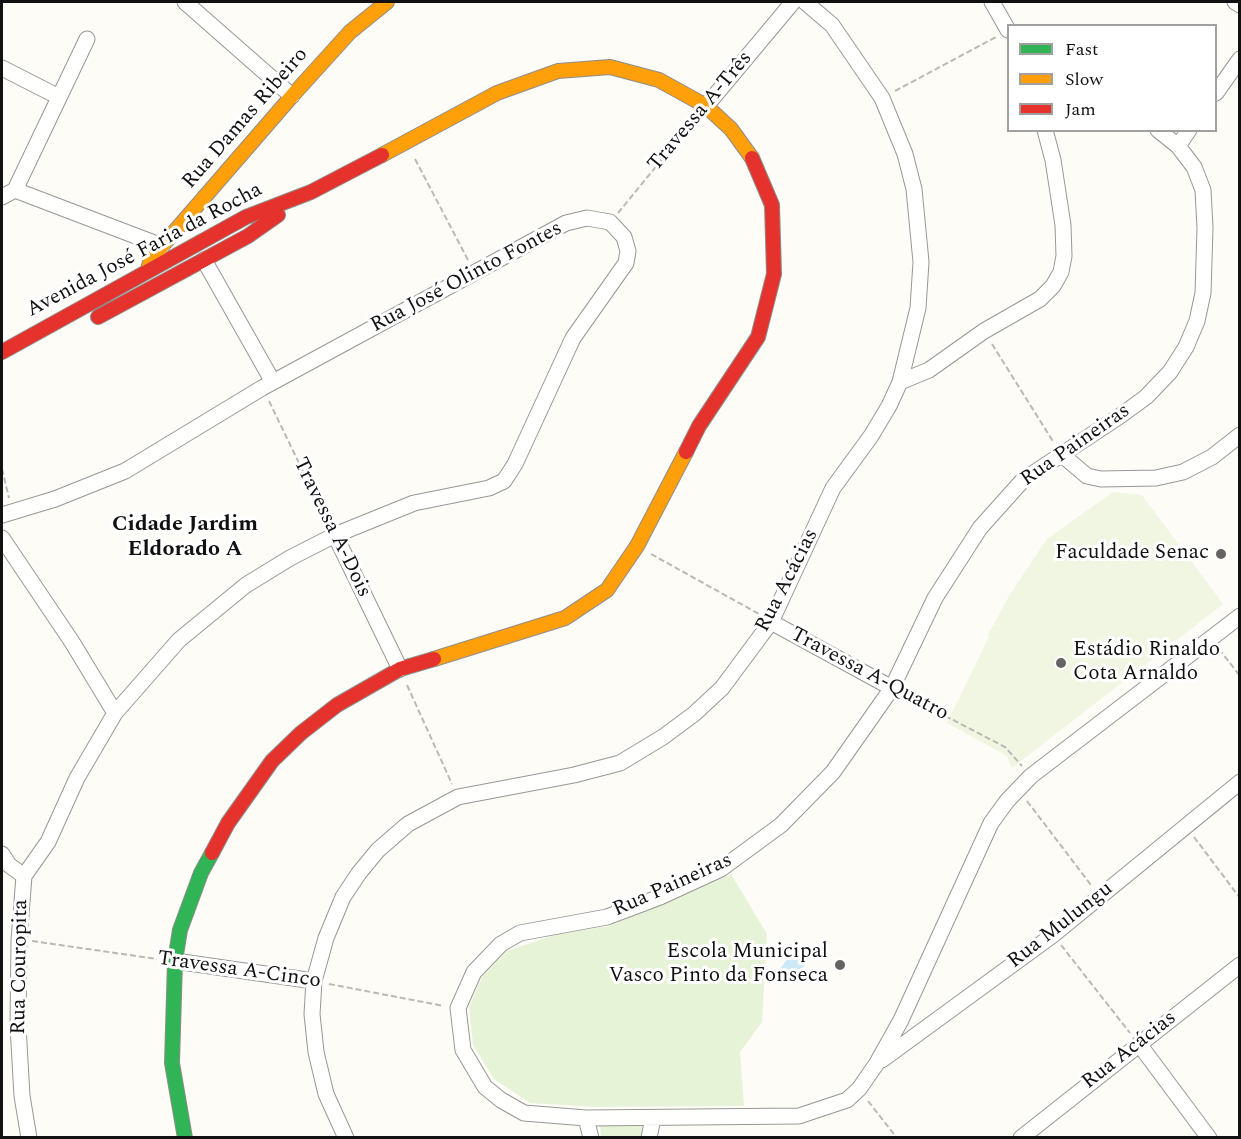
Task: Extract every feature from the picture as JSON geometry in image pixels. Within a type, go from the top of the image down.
[{"type":"street","points":[[185,2],[292,96]]},
{"type":"street","name":"Rua Damas Ribeiro","points":[[114,309],[143,287],[150,262],[162,246],[292,96],[350,32],[387,2]]},
{"type":"street","name":"Travessa A-Três","points":[[706,106],[793,2]]},
{"type":"street","name":"Rua Acácias","points":[[346,1137],[327,1094],[316,1052],[312,1014],[314,981],[327,938],[343,897],[359,873],[378,850],[408,824],[458,797],[574,775],[620,763],[663,737],[722,688],[771,622],[833,488],[846,466],[871,436],[900,382],[918,308],[921,262],[919,220],[905,154],[882,98],[832,25],[805,2]]},
{"type":"street","points":[[1235,2],[1239,5]]},
{"type":"street","points":[[996,7],[1016,24]]},
{"type":"street","points":[[996,7],[1007,28]]},
{"type":"street","points":[[87,39],[8,193],[162,246]]},
{"type":"street","points":[[1217,90],[1239,59]]},
{"type":"street","name":"Avenida José Faria da Rocha","points":[[2,352],[246,217],[311,192],[497,93],[558,70],[610,67],[659,80],[706,106],[731,129],[750,153],[772,205],[776,241],[774,274],[758,337],[699,426],[637,546],[607,590],[588,605],[565,618],[400,669],[337,705],[301,733],[272,761],[228,823],[201,873],[180,930],[175,961],[172,1063],[184,1137]]},
{"type":"street","points":[[2,68],[59,97]]},
{"type":"street","points":[[900,382],[929,370],[984,331],[1040,299],[1053,286],[1061,272],[1064,256],[1059,193],[1045,132]]},
{"type":"street","name":"Rua Paineiras","points":[[458,1008],[474,972],[501,944],[520,933],[607,917],[639,905],[721,869],[782,825],[833,772],[892,688],[935,598],[980,528],[1023,480],[1146,397],[1170,372],[1197,321],[1203,293],[1205,228],[1203,190],[1194,166],[1178,146],[1160,132]]},
{"type":"street","points":[[1178,146],[1188,132]]},
{"type":"street","name":"Avenida José Faria da Rocha","points":[[84,325],[248,236],[311,192]]},
{"type":"street","points":[[246,217],[205,252],[204,260],[268,385]]},
{"type":"street","name":"Rua José Olinto Fontes","points":[[7,514],[55,499],[124,471],[268,385],[566,224],[587,218],[610,222]]},
{"type":"street","points":[[2,538],[72,642],[115,713],[178,640],[246,585],[335,535],[414,503],[489,488],[504,481],[573,338],[627,263],[628,251],[624,237],[610,222]]},
{"type":"street","name":"Avenida José Faria da Rocha","points":[[2,357],[55,339]]},
{"type":"street","points":[[1061,454],[1087,476],[1101,479],[1156,478],[1183,472],[1212,457],[1239,435]]},
{"type":"street","name":"Travessa A-Dois","points":[[335,535],[400,669]]},
{"type":"street","points":[[458,1008],[463,1050],[485,1087],[501,1101],[524,1113],[586,1118],[799,1116],[847,1101],[859,1089],[877,1063],[901,1020],[991,824],[1018,789],[1031,776],[1212,640],[1239,616]]},
{"type":"street","name":"Travessa A-Quatro","points":[[771,622],[892,688]]},
{"type":"street","name":"Rua Couropita","points":[[29,1137],[22,1096],[18,1026],[19,940],[24,876],[48,842],[77,778],[115,713]]},
{"type":"street","name":"Rua Mulungu","points":[[877,1063],[1053,935],[1239,782]]},
{"type":"street","points":[[2,854],[9,865],[24,876]]},
{"type":"street","name":"Travessa A-Cinco","points":[[175,961],[314,981]]},
{"type":"street","name":"Rua Acácias","points":[[1021,1137],[1239,965]]},
{"type":"street","points":[[1139,1044],[1209,1137]]},
{"type":"street","points":[[586,1118],[591,1137]]},
{"type":"street","points":[[649,1137],[653,1118]]},
{"type":"path","points":[[882,98],[1007,31]]},
{"type":"path","name":"Travessa A-Três","points":[[610,222],[706,106]]},
{"type":"path","points":[[406,143],[475,273]]},
{"type":"path","points":[[984,331],[1061,454]]},
{"type":"path","name":"Travessa A-Dois","points":[[268,385],[335,535]]},
{"type":"path","points":[[2,469],[7,514]]},
{"type":"path","name":"Travessa A-Quatro","points":[[637,546],[771,622]]},
{"type":"path","points":[[1212,640],[1239,676]]},
{"type":"path","points":[[400,669],[458,797]]},
{"type":"path","name":"Travessa A-Quatro","points":[[892,688],[1005,747],[1031,776]]},
{"type":"path","points":[[1018,789],[1099,896]]},
{"type":"path","points":[[1187,827],[1239,898]]},
{"type":"path","points":[[1053,935],[1139,1044]]},
{"type":"path","name":"Travessa A-Cinco","points":[[19,940],[175,961]]},
{"type":"path","name":"Travessa A-Cinco","points":[[314,981],[458,1008]]},
{"type":"path","points":[[859,1089],[897,1137]]},
{"type":"green space","name":"Estádio Rinaldo Cota Arnaldo","points":[[1113,492],[1142,495],[1223,604],[1012,768],[1007,756],[947,723],[1009,596],[1047,539]]},
{"type":"green space","points":[[731,874],[767,934],[762,1022],[740,1052],[744,1106],[594,1107],[530,1103],[494,1079],[473,1045],[469,1007],[483,975],[507,951],[554,935],[609,926]]},
{"type":"green space","points":[[600,1125],[642,1126],[641,1137],[601,1137]]},
{"type":"water","points":[[797,945],[813,954],[794,979],[780,969]]},
{"type":"traffic: fast","points":[[185,1138],[172,1063],[175,961],[180,930],[201,873],[212,853]]},
{"type":"traffic: slow","points":[[148,270],[150,262],[162,246],[292,96],[350,32],[387,2]]},
{"type":"traffic: slow","points":[[382,155],[497,93],[558,71],[610,67],[659,80],[706,106],[731,129],[752,158]]},
{"type":"traffic: slow","points":[[434,659],[565,618],[607,590],[637,546],[686,452]]},
{"type":"traffic: jam","points":[[2,352],[246,217],[311,192],[382,155]]},
{"type":"traffic: jam","points":[[686,452],[699,426],[758,337],[774,274],[772,205],[752,158]]},
{"type":"traffic: jam","points":[[98,317],[248,236],[278,215]]},
{"type":"traffic: jam","points":[[212,853],[228,823],[272,761],[301,733],[337,705],[400,669],[434,659]]},
{"type":"place","name":"Faculdade Senac","points":[[1221,554]]},
{"type":"place","name":"Estádio Rinaldo Cota Arnaldo","points":[[1061,663]]},
{"type":"place","name":"Escola Municipal Vasco Pinto da Fonseca","points":[[840,965]]},
{"type":"district","name":"Cidade Jardim Eldorado A","points":[[185,538]]}]
